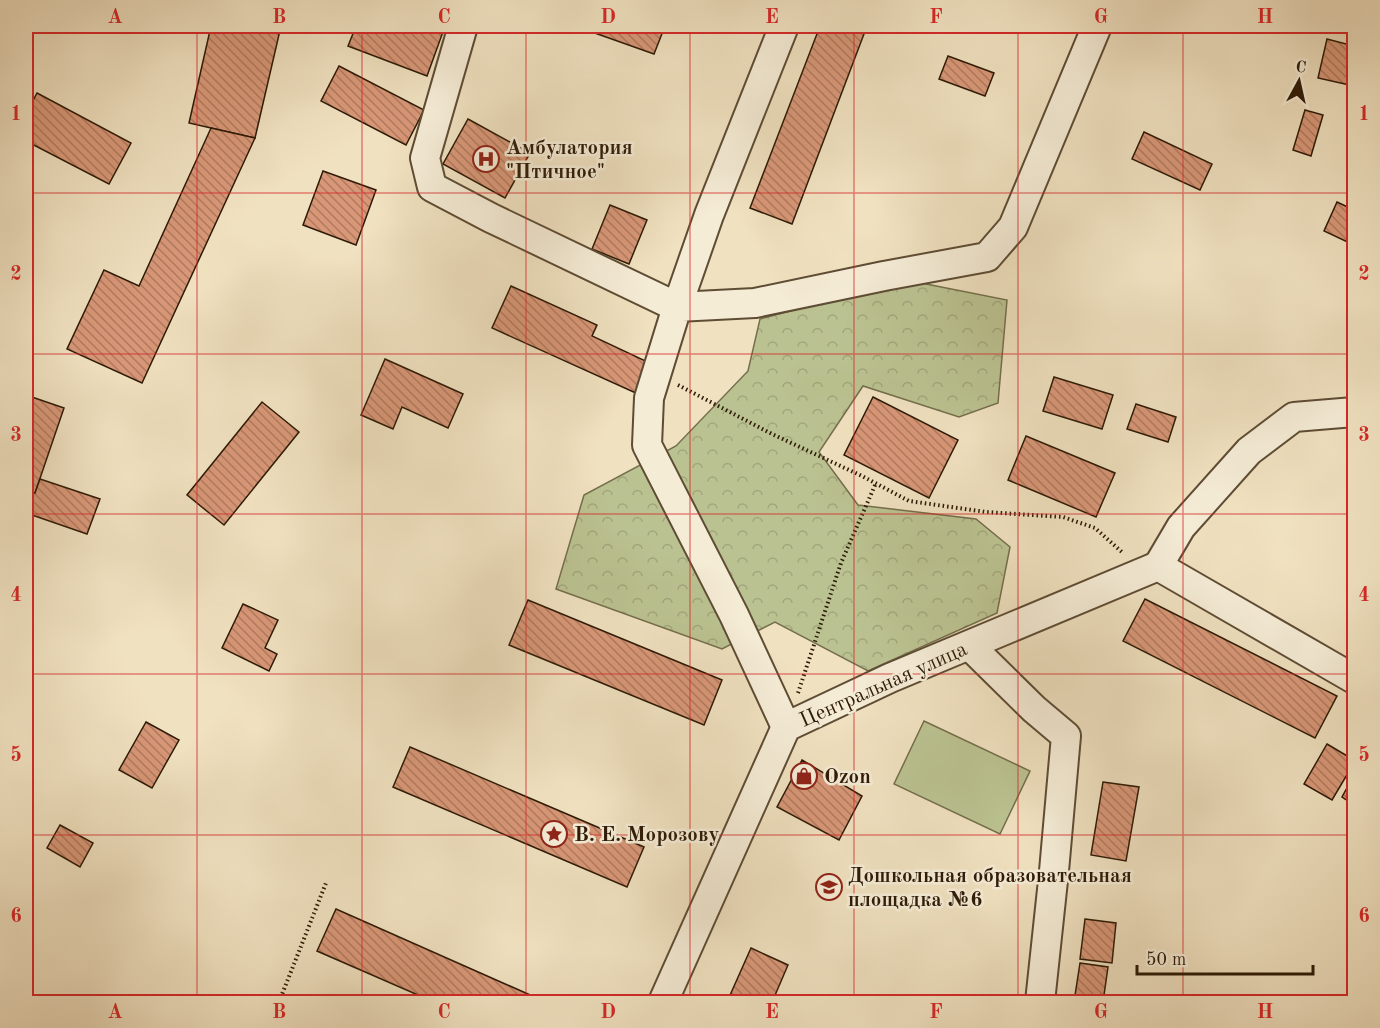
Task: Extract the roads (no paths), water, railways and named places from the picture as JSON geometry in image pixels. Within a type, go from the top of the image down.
[{"type":"street","points":[[463,26],[425,158],[432,186],[491,218],[677,307],[755,303],[987,257],[1013,227],[1097,26]]},
{"type":"street","points":[[784,26],[709,215],[677,307],[649,398],[647,445],[734,615],[786,727]]},
{"type":"street","points":[[1354,412],[1294,417],[1249,451],[1181,527],[1150,569],[1354,679]]},
{"type":"street","name":"Центральная улица","points":[[663,1002],[786,727],[890,678],[1150,569]]},
{"type":"street","points":[[970,646],[1034,710],[1066,736],[1040,1002]]},
{"type":"place","name":"Амбулатория \"Птичное\"","points":[[486,159]]},
{"type":"place","name":"Ozon","points":[[804,776]]},
{"type":"place","name":"В. Е. Морозову","points":[[554,834]]},
{"type":"place","name":"Дошкольная образовательная площадка №6","points":[[829,887]]}]
